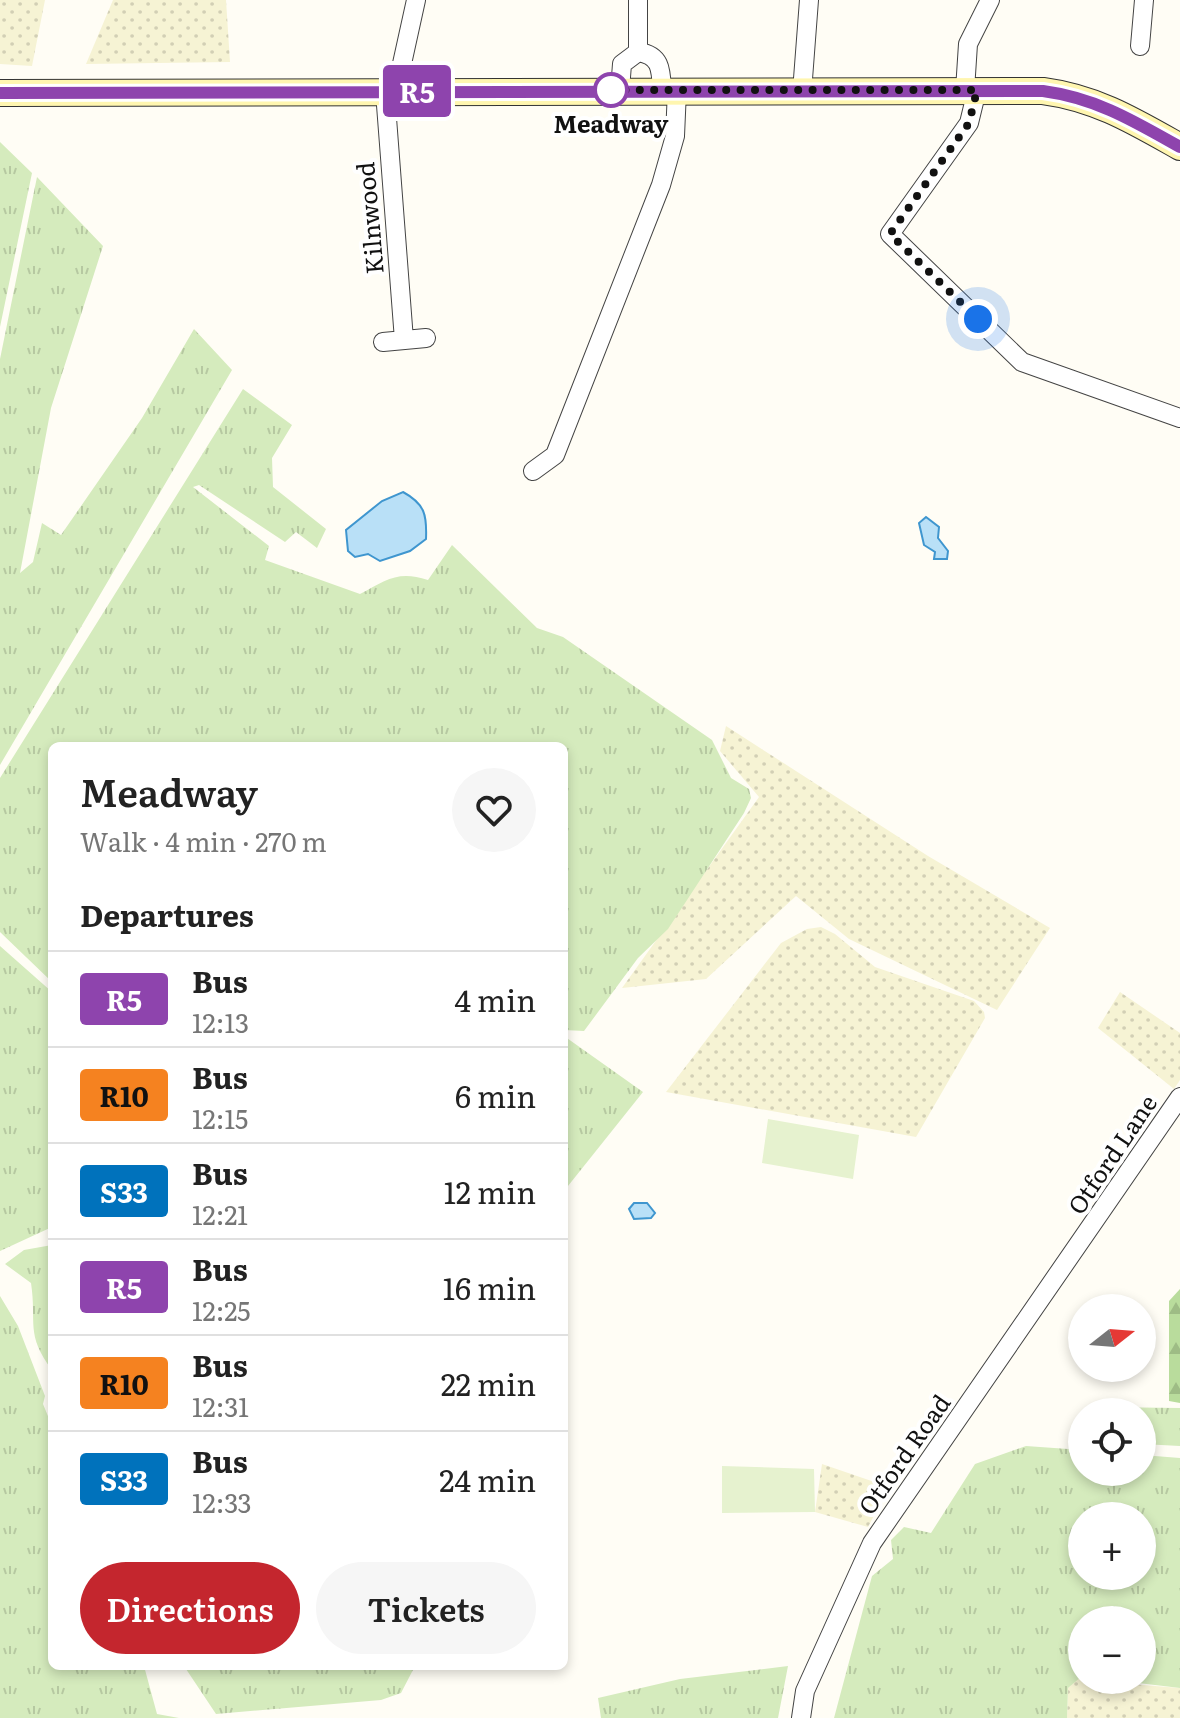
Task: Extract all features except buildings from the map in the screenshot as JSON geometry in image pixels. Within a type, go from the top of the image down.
[{"type":"street","name":"Kilnwood","points":[[404,340],[390,91],[416,0]]},
{"type":"street","points":[[638,0],[638,52]]},
{"type":"street","points":[[802,92],[809,0]]},
{"type":"street","points":[[990,0],[968,44],[971,90],[969,123],[890,234],[1022,362],[1180,418]]},
{"type":"street","points":[[1140,46],[1144,0]]},
{"type":"street","points":[[533,471],[555,455],[635,255],[671,152],[670,90],[658,61],[650,53],[638,52],[622,64],[620,90]]},
{"type":"street","points":[[0,93],[971,90],[1077,96],[1108,106],[1180,147]]},
{"type":"street","points":[[383,342],[426,338]]},
{"type":"street","name":"Otford Lane","points":[[1085,1238],[1180,1097]]},
{"type":"street","name":"Otford Road","points":[[801,1718],[805,1691],[872,1543],[1085,1238]]},
{"type":"shaded area","points":[[0,0],[45,0],[32,66],[0,64]]},
{"type":"shaded area","points":[[113,0],[226,0],[230,62],[86,64]]},
{"type":"shaded area","points":[[726,726],[928,856],[1050,928],[997,1010],[849,939],[796,896],[706,979],[622,988],[759,797],[720,751]]},
{"type":"shaded area","points":[[821,927],[835,934],[875,967],[974,1001],[984,1012],[985,1018],[916,1137],[666,1092],[781,943],[807,929]]},
{"type":"shaded area","points":[[1120,992],[1180,1033],[1180,1080],[1174,1089],[1098,1028]]},
{"type":"shaded area","points":[[822,1464],[889,1487],[868,1527],[815,1512]]},
{"type":"shaded area","points":[[1156,1686],[1180,1688],[1180,1718],[1067,1718],[1068,1688],[1068,1694],[1156,1694]]},
{"type":"green space","points":[[0,142],[32,173],[0,327]]},
{"type":"green space","points":[[37,177],[103,246],[51,408],[20,573],[33,562],[42,523],[61,535],[142,418],[194,329],[232,370],[0,765],[0,359]]},
{"type":"green space","points":[[243,389],[292,425],[272,458],[273,487],[326,529],[317,548],[296,532],[285,542],[199,485],[193,487],[269,546],[265,560],[360,594],[400,576],[428,580],[452,545],[537,628],[563,637],[712,740],[731,778],[749,789],[751,798],[668,929],[638,958],[584,1031],[568,1030],[568,742],[48,742],[48,978],[0,932],[0,778]]},
{"type":"green space","points":[[0,946],[48,988],[48,1229],[0,1251]]},
{"type":"green space","points":[[568,1039],[643,1092],[568,1186]]},
{"type":"green space","points":[[768,1119],[859,1135],[853,1179],[762,1163]]},
{"type":"green space","points":[[48,1246],[48,1364],[35,1337],[31,1283],[5,1264],[24,1250]]},
{"type":"green space","points":[[1180,1289],[1180,1403],[1169,1401],[1169,1301]]},
{"type":"green space","points":[[0,1296],[18,1326],[45,1396],[43,1404],[48,1416],[48,1670],[145,1670],[157,1714],[179,1718],[0,1718]]},
{"type":"green space","points":[[1156,1408],[1180,1408],[1180,1446],[1156,1445]]},
{"type":"green space","points":[[1026,1446],[1068,1449],[1068,1486],[1156,1486],[1156,1456],[1180,1458],[1180,1688],[1156,1685],[1156,1606],[1068,1606],[1067,1718],[834,1718],[872,1576],[893,1559],[891,1540],[904,1527],[931,1533],[975,1464]]},
{"type":"green space","points":[[722,1466],[814,1469],[815,1512],[722,1513]]},
{"type":"green space","points":[[788,1666],[778,1718],[601,1718],[598,1698],[680,1679]]},
{"type":"green space","points":[[187,1670],[413,1670],[401,1693],[381,1700],[216,1714]]},
{"type":"water","points":[[403,492],[416,501],[423,511],[426,539],[410,551],[380,561],[368,554],[355,557],[348,551],[346,530],[382,501]]},
{"type":"water","points":[[926,517],[939,527],[938,538],[948,551],[947,559],[934,559],[935,552],[924,545],[919,523]]},
{"type":"water","points":[[634,1203],[647,1203],[655,1213],[651,1218],[634,1219],[629,1209]]},
{"type":"bus line","name":"R5","points":[[0,93],[1043,91],[1077,96],[1108,106],[1180,147]]},
{"type":"place","name":"Meadway","points":[[611,90]]},
{"type":"route","points":[[611,90],[977,90],[976,106],[969,123],[890,234],[978,319]]}]
